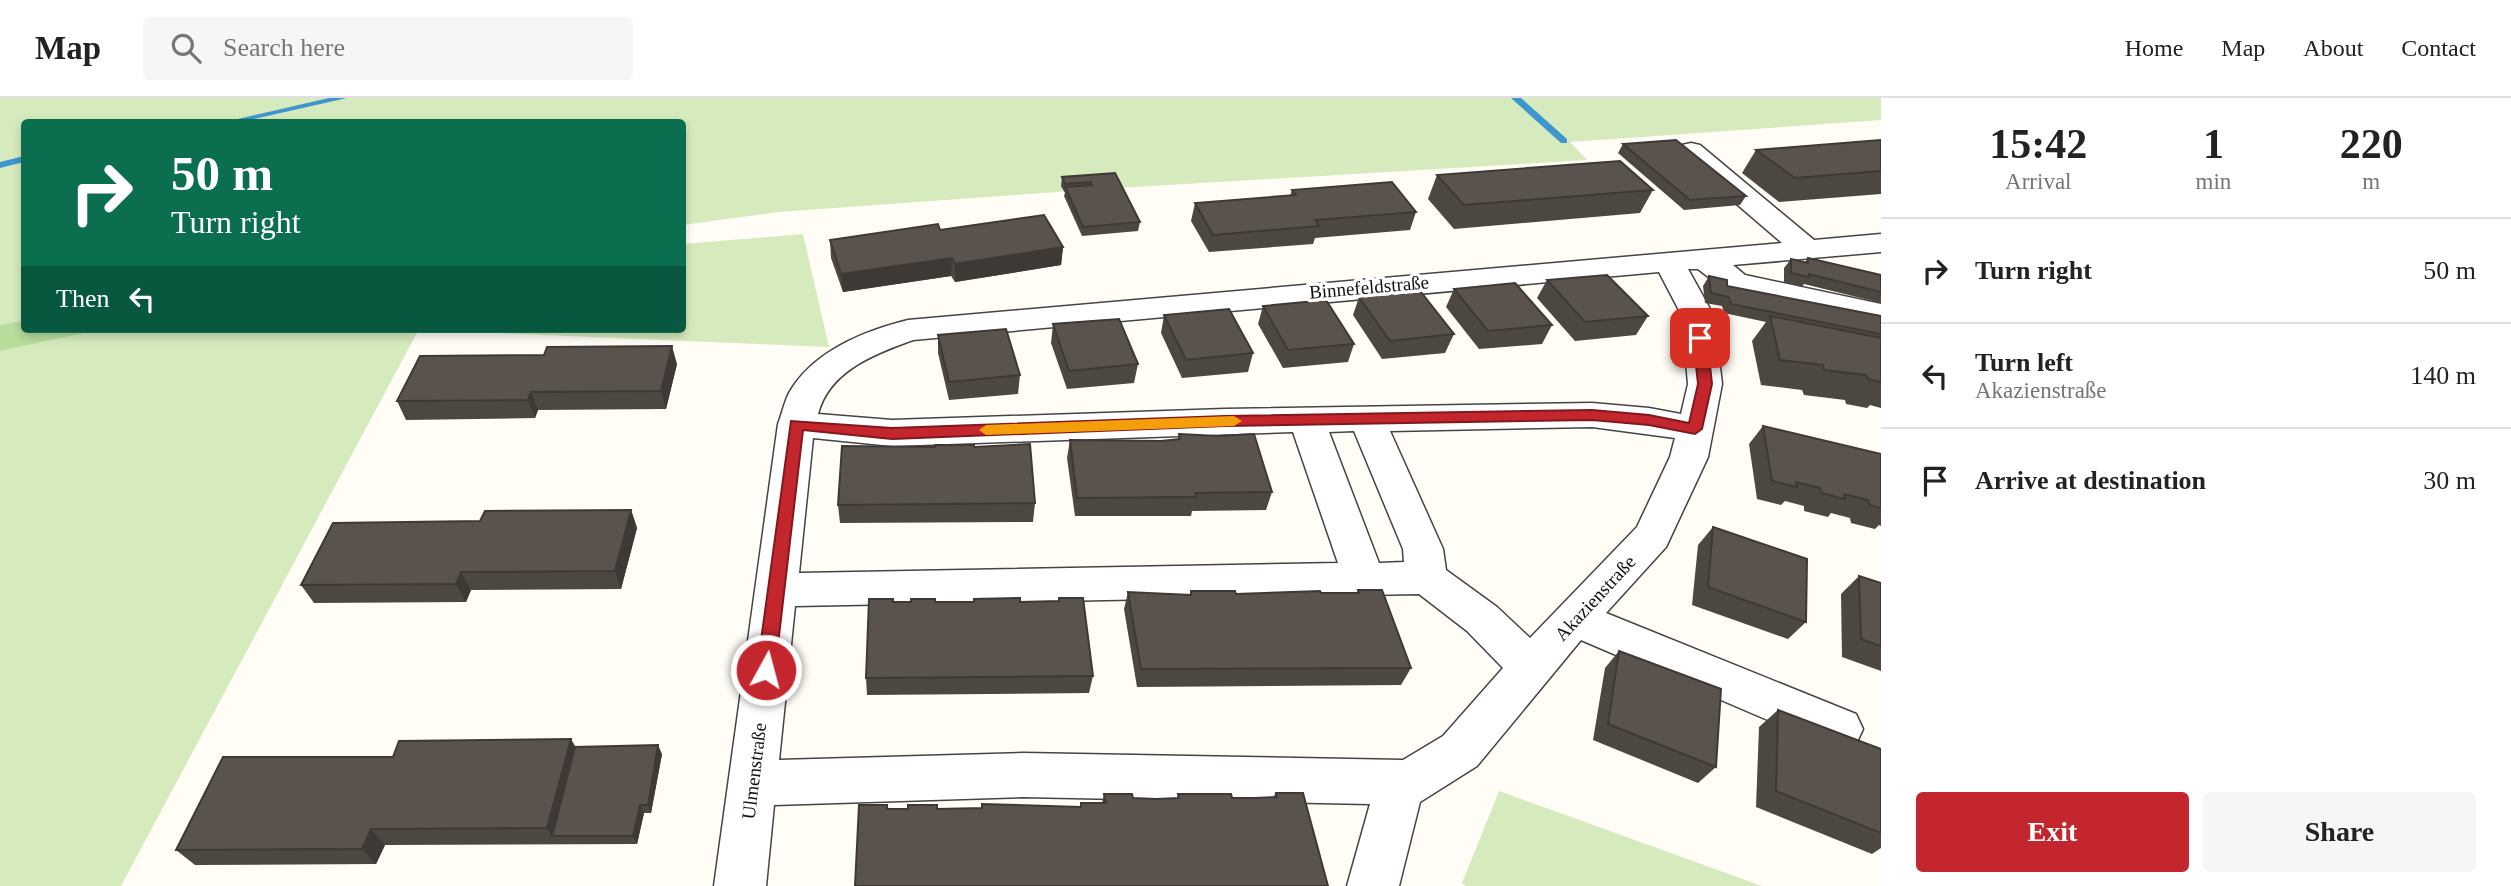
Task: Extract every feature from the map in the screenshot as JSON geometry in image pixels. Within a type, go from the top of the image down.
[{"type":"street","points":[[1690,150],[1807,249]]},
{"type":"street","name":"Binnefeldstraße","points":[[860,347],[908,330],[1881,243]]},
{"type":"street","points":[[1686,259],[1735,282],[1881,314]]},
{"type":"street","name":"Akazienstraße","points":[[1408,782],[1460,751],[1574,618],[1651,536],[1689,457],[1705,384],[1698,316],[1686,259]]},
{"type":"street","name":"Ulmenstraße","points":[[740,886],[796,425],[807,393],[828,370],[860,347]]},
{"type":"street","points":[[796,425],[892,433],[1367,418],[1592,415],[1649,420],[1695,429]]},
{"type":"street","points":[[1367,418],[1423,549],[1427,578]]},
{"type":"street","points":[[1307,420],[1364,579]]},
{"type":"street","points":[[776,590],[1427,578],[1482,619],[1532,668]]},
{"type":"street","points":[[1574,618],[1840,729]]},
{"type":"street","points":[[752,783],[1023,775],[1408,782]]},
{"type":"street","points":[[1373,886],[1398,788],[1408,782]]},
{"type":"green space","points":[[0,98],[1881,98],[1881,120],[1570,142],[1587,160],[1084,190],[779,212],[686,225],[686,119],[21,119],[21,321],[0,325]]},
{"type":"green space","points":[[803,234],[829,347],[498,333],[686,333],[686,244]]},
{"type":"green space","points":[[21,321],[21,333],[85,333],[0,351],[0,325]]},
{"type":"green space","points":[[85,333],[417,333],[121,886],[0,886],[0,351]]},
{"type":"green space","points":[[1499,791],[1762,886],[1466,886],[1462,883]]},
{"type":"building","points":[[1676,140],[1746,196],[1690,200],[1623,144]]},
{"type":"building","points":[[1881,140],[1881,171],[1795,178],[1756,150]]},
{"type":"building","points":[[1620,161],[1653,190],[1464,205],[1437,175]]},
{"type":"building","points":[[1115,173],[1140,222],[1083,227],[1065,187],[1092,185],[1091,182],[1065,184],[1062,177]]},
{"type":"building","points":[[1392,182],[1416,212],[1315,220],[1319,226],[1213,235],[1195,203],[1296,195],[1292,190]]},
{"type":"building","points":[[1044,215],[1063,247],[955,264],[952,258],[841,274],[830,240],[938,224],[940,230]]},
{"type":"building","points":[[1808,258],[1881,275],[1881,292],[1809,274],[1809,277],[1791,273],[1791,259],[1808,263]]},
{"type":"building","points":[[1607,275],[1648,316],[1585,322],[1547,280]]},
{"type":"building","points":[[1709,276],[1727,280],[1727,286],[1881,316],[1881,334],[1731,304],[1729,297],[1711,293]]},
{"type":"building","points":[[1515,283],[1552,325],[1488,331],[1454,289]]},
{"type":"building","points":[[1421,292],[1454,334],[1390,341],[1359,297]]},
{"type":"building","points":[[1326,300],[1354,344],[1288,350],[1263,306]]},
{"type":"building","points":[[1229,309],[1253,353],[1186,360],[1164,315]]},
{"type":"building","points":[[1770,316],[1881,338],[1881,382],[1868,379],[1866,375],[1824,370],[1823,365],[1780,360]]},
{"type":"building","points":[[1119,319],[1138,364],[1069,371],[1053,324]]},
{"type":"building","points":[[1006,329],[1020,375],[949,382],[938,335]]},
{"type":"building","points":[[672,346],[661,391],[531,392],[528,400],[397,401],[420,356],[544,355],[547,347]]},
{"type":"building","points":[[1763,426],[1881,454],[1881,508],[1869,505],[1868,500],[1844,494],[1845,499],[1821,493],[1820,488],[1796,482],[1797,487],[1772,481]]},
{"type":"building","points":[[1179,434],[1254,434],[1272,492],[1195,493],[1196,497],[1077,498],[1070,440],[1161,441],[1180,439]]},
{"type":"building","points":[[1030,444],[1035,503],[838,505],[842,446],[974,447]]},
{"type":"building","points":[[631,510],[615,571],[461,572],[456,584],[301,585],[333,523],[480,521],[485,511]]},
{"type":"building","points":[[1713,527],[1807,559],[1806,622],[1708,587]]},
{"type":"building","points":[[1859,576],[1881,583],[1881,646],[1861,639]]},
{"type":"building","points":[[1358,590],[1382,590],[1411,668],[1141,669],[1128,592],[1191,595],[1191,591],[1235,591],[1236,594],[1320,591],[1359,593]]},
{"type":"building","points":[[1020,598],[1020,602],[1083,598],[1093,676],[866,678],[869,599],[893,599],[893,602],[935,599],[935,602],[974,602],[974,599]]},
{"type":"building","points":[[1619,651],[1721,689],[1716,767],[1608,724]]},
{"type":"building","points":[[1778,710],[1881,749],[1881,833],[1776,791]]},
{"type":"building","points":[[571,739],[547,828],[371,829],[362,849],[176,850],[223,757],[393,757],[399,741]]},
{"type":"building","points":[[658,745],[648,805],[640,805],[633,836],[552,836],[575,747]]},
{"type":"building","points":[[1276,793],[1303,793],[1328,886],[855,886],[859,805],[887,805],[887,809],[908,809],[908,805],[937,805],[937,809],[982,808],[982,804],[1081,807],[1081,803],[1106,803],[1104,794],[1132,794],[1133,798],[1156,799],[1179,798],[1178,794],[1231,794],[1232,798],[1277,797]]},
{"type":"waterway","points":[[244,119],[342,98]]},
{"type":"waterway","points":[[1516,98],[1564,141]]},
{"type":"waterway","points":[[0,165],[21,160]]},
{"type":"slow traffic","points":[[986,430],[1234,421]]},
{"type":"route","points":[[766,670],[796,425],[892,433],[1225,421],[1592,415],[1649,420],[1695,429],[1705,384],[1700,338]]}]
